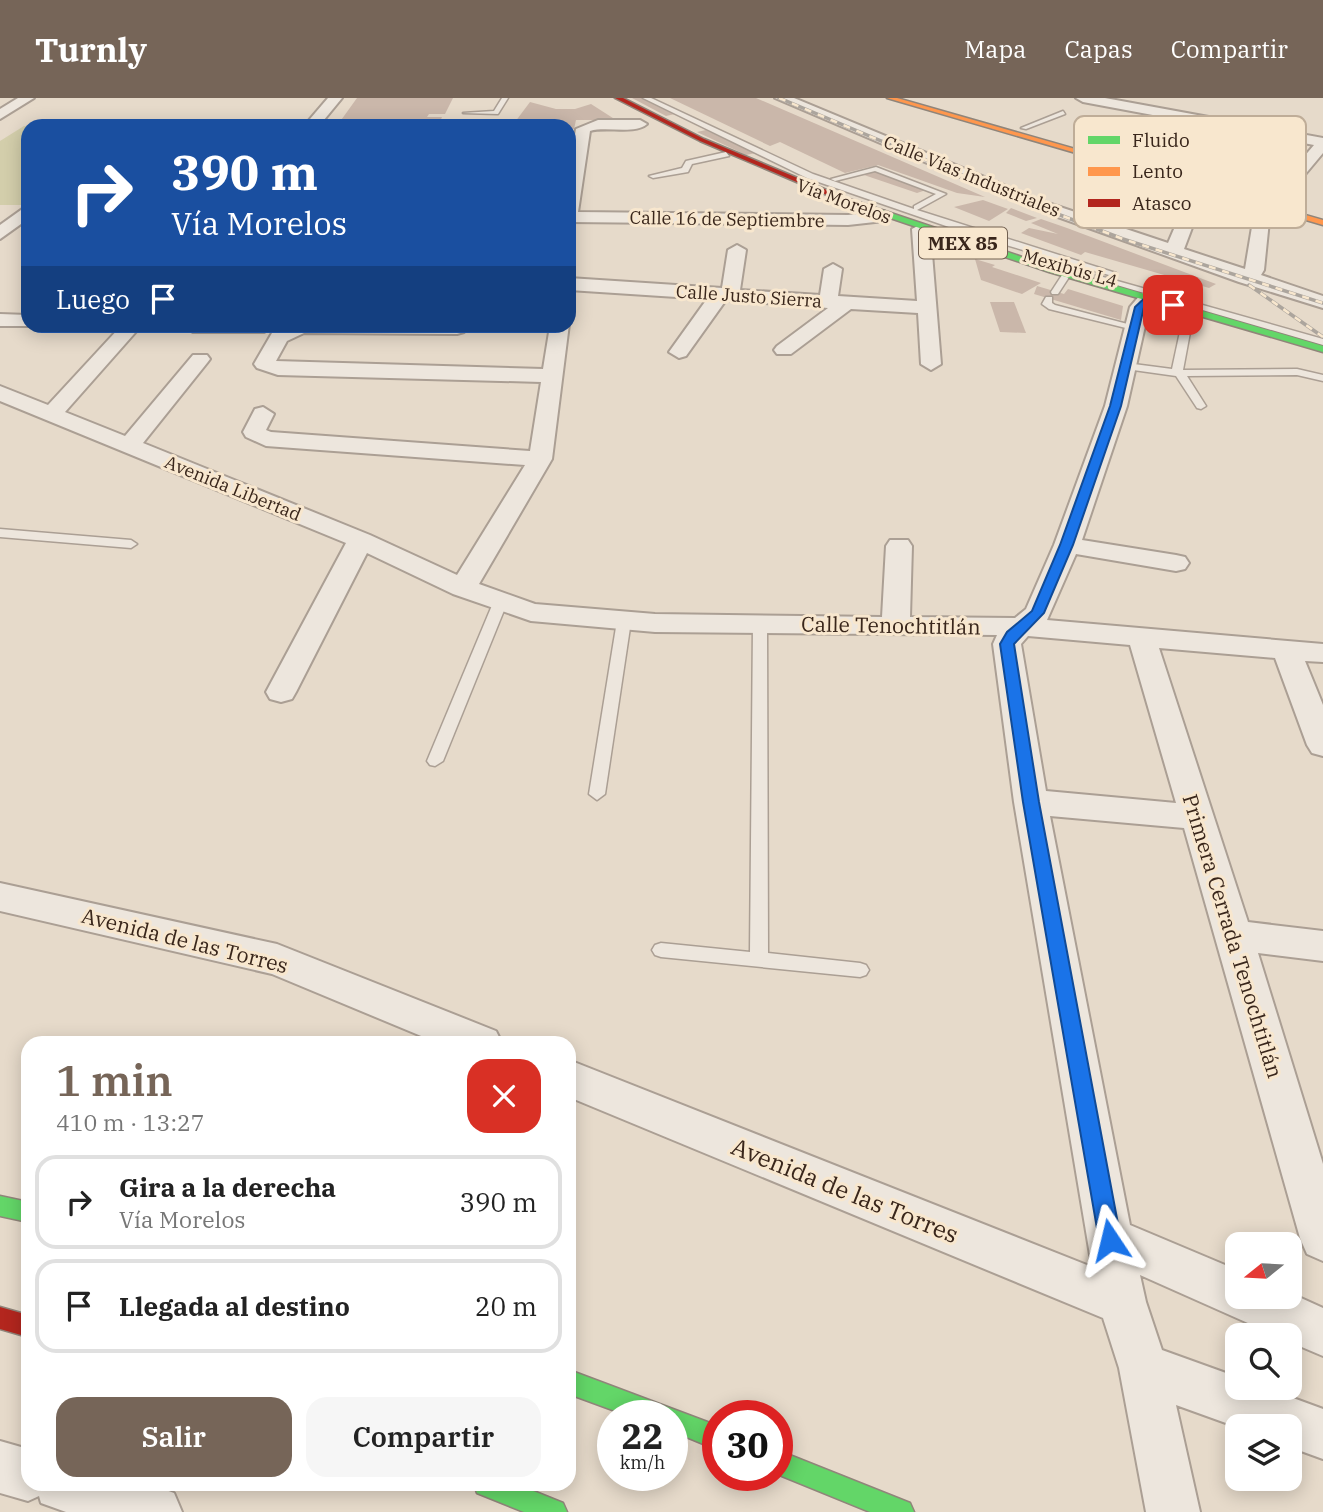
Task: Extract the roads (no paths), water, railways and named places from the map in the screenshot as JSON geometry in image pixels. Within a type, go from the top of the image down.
[{"type":"main road","name":"Vía Morelos","points":[[618,98],[726,154],[884,216],[1067,274],[1141,313],[1323,349]]},
{"type":"main road","name":"Vía Morelos","points":[[657,98],[746,142],[835,179],[917,208],[1323,326]]},
{"type":"main road","points":[[890,98],[1074,153]]},
{"type":"main road","points":[[919,98],[1074,145]]},
{"type":"main road","points":[[0,1206],[21,1210]]},
{"type":"main road","points":[[0,1318],[21,1324]]},
{"type":"main road","points":[[576,1385],[618,1400]]},
{"type":"main road","points":[[793,1468],[901,1512]]},
{"type":"main road","points":[[502,1491],[554,1512]]},
{"type":"street","points":[[0,115],[27,98]]},
{"type":"street","points":[[317,119],[335,98]]},
{"type":"street","name":"Calle Vías Industriales","points":[[782,98],[1036,204],[1074,217]]},
{"type":"street","points":[[1083,98],[1179,116]]},
{"type":"street","points":[[576,172],[583,129],[598,124],[640,124]]},
{"type":"street","points":[[1306,162],[1323,143]]},
{"type":"street","points":[[9,206],[21,208]]},
{"type":"street","points":[[0,234],[21,215]]},
{"type":"street","name":"Calle 16 de Septiembre","points":[[576,216],[848,220],[884,216]]},
{"type":"street","name":"Calle Vías Industriales","points":[[1106,228],[1246,278],[1323,302]]},
{"type":"street","points":[[1174,251],[1183,228]]},
{"type":"street","points":[[1246,278],[1255,270],[1260,228]]},
{"type":"street","points":[[921,229],[931,363]]},
{"type":"street","points":[[679,352],[725,294],[737,250]]},
{"type":"street","points":[[784,350],[837,303],[833,269]]},
{"type":"street","name":"Calle Justo Sierra","points":[[576,284],[929,308]]},
{"type":"street","points":[[1141,313],[1116,406],[1066,545],[1038,613],[1012,635],[1007,644],[1031,802],[1110,1240],[1122,1302],[1144,1368],[1174,1512]]},
{"type":"street","points":[[0,320],[21,321]]},
{"type":"street","points":[[52,413],[125,333]]},
{"type":"street","points":[[288,333],[279,337],[264,364],[278,369],[553,376]]},
{"type":"street","points":[[463,587],[540,459],[559,333]]},
{"type":"street","points":[[129,445],[200,359]]},
{"type":"street","name":"Avenida Libertad","points":[[0,393],[361,540],[463,587]]},
{"type":"street","points":[[263,414],[254,432],[266,439],[540,459]]},
{"type":"street","points":[[281,692],[361,540]]},
{"type":"street","points":[[1066,545],[1176,563]]},
{"type":"street","points":[[896,625],[899,546]]},
{"type":"street","name":"Calle Tenochtitlán","points":[[463,587],[500,603],[552,615],[624,621],[1024,627],[1141,635],[1323,653]]},
{"type":"street","name":"Primera Cerrada Tenochtitlán","points":[[1141,635],[1234,935],[1323,1238]]},
{"type":"street","points":[[1286,649],[1323,745]]},
{"type":"street","points":[[1031,802],[1198,817]]},
{"type":"street","name":"Avenida de las Torres","points":[[0,897],[277,960],[465,1036]]},
{"type":"street","points":[[1234,935],[1323,946]]},
{"type":"street","name":"Avenida de las Torres","points":[[576,1081],[1122,1302]]},
{"type":"street","points":[[1110,1240],[1225,1289]]},
{"type":"street","points":[[1270,1309],[1323,1332]]},
{"type":"street","points":[[1144,1368],[1323,1434]]},
{"type":"street","points":[[0,1467],[21,1473]]},
{"type":"street","points":[[84,1491],[155,1512]]},
{"type":"lane","points":[[463,119],[468,109],[498,112],[505,98]]},
{"type":"lane","name":"Mexibús L4","points":[[630,98],[745,156],[869,204],[1022,254],[1323,342]]},
{"type":"lane","name":"Mexibús L4","points":[[646,98],[781,164],[889,205],[1323,334]]},
{"type":"lane","points":[[1024,128],[1063,113]]},
{"type":"lane","points":[[653,176],[685,170],[689,163],[726,154]]},
{"type":"lane","points":[[835,179],[876,169],[942,194],[917,208]]},
{"type":"lane","points":[[1067,274],[1047,304],[1052,307],[1141,313]]},
{"type":"lane","points":[[1186,327],[1177,369],[1201,406]]},
{"type":"lane","points":[[1126,366],[1179,373],[1297,372],[1322,378]]},
{"type":"lane","points":[[0,533],[131,544]]},
{"type":"lane","points":[[435,761],[500,603]]},
{"type":"lane","points":[[597,794],[624,621]]},
{"type":"lane","points":[[759,959],[760,624]]},
{"type":"lane","points":[[661,950],[860,970]]},
{"type":"railway","points":[[779,98],[1074,220]]},
{"type":"railway","points":[[1094,228],[1323,303]]},
{"type":"railway","points":[[1249,285],[1323,337]]}]
